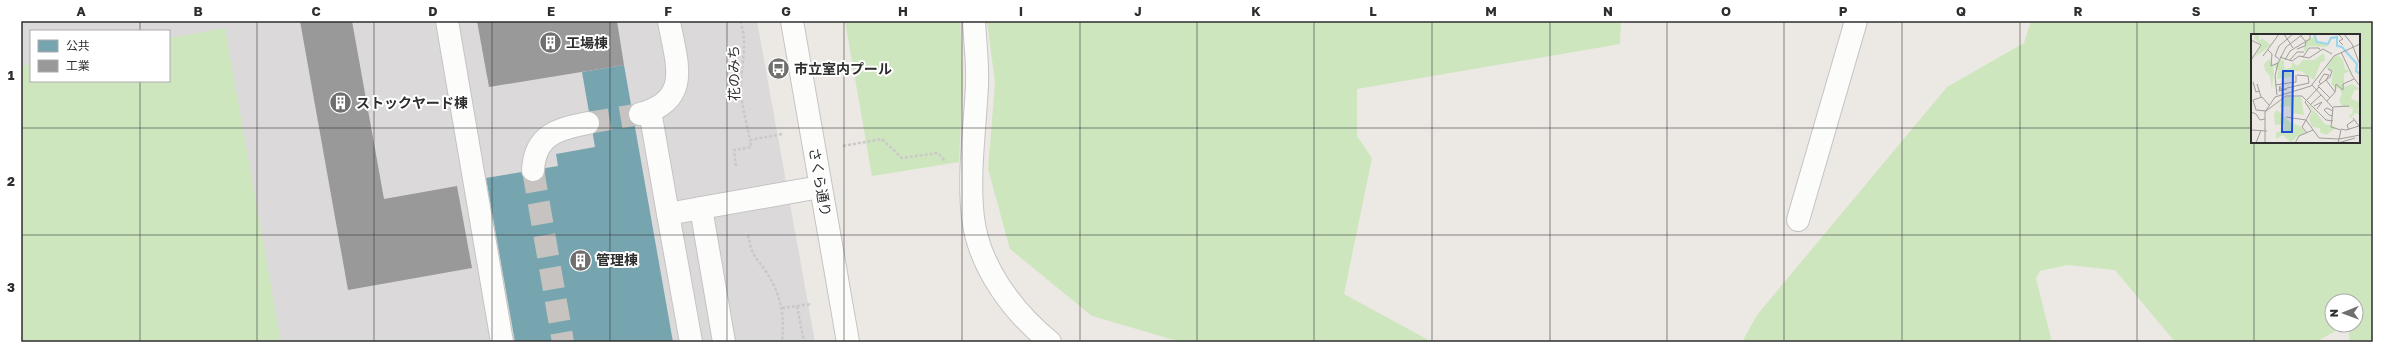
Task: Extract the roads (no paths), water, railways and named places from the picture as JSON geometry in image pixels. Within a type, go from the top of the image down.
[{"type":"street","points":[[447,21],[502,342]]},
{"type":"street","points":[[669,21],[677,64],[677,85],[671,98],[645,112],[668,214],[691,342]]},
{"type":"street","name":"さくら通り","points":[[792,21],[848,342]]},
{"type":"street","points":[[974,21],[977,82],[971,190],[973,220],[985,258],[1003,292],[1030,326],[1050,342]]},
{"type":"street","points":[[1798,220],[1856,21]]},
{"type":"street","points":[[533,170],[534,156],[541,142],[554,131],[588,123]]},
{"type":"street","points":[[668,214],[820,187]]},
{"type":"street","points":[[701,208],[724,342]]},
{"type":"tunnel","points":[[588,123],[640,114]]},
{"type":"tunnel","points":[[533,170],[563,342]]},
{"type":"place","name":"工場棟","points":[[551,43]]},
{"type":"place","name":"市立室内プール","points":[[779,69]]},
{"type":"place","name":"ストックヤード棟","points":[[341,103]]},
{"type":"place","name":"管理棟","points":[[580,260]]}]
